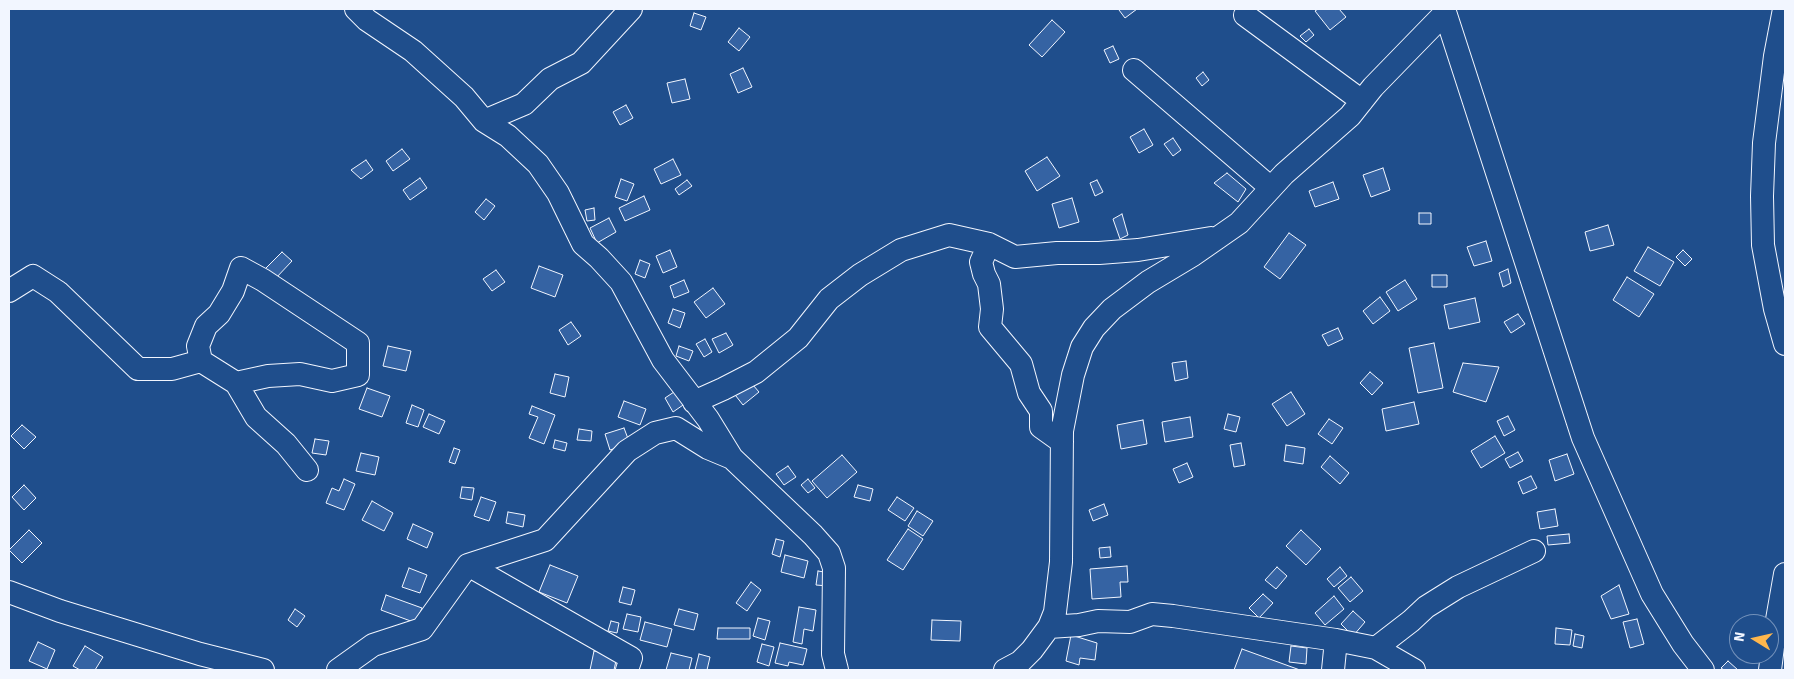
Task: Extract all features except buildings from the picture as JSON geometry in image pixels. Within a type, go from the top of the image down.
[{"type":"street","points":[[356,9],[367,20],[413,51],[464,97],[484,121],[508,136],[538,164],[558,193],[583,244],[621,282],[663,360],[708,419],[732,458],[813,535],[832,560],[834,568],[834,654],[837,670]]},
{"type":"street","points":[[484,121],[524,104],[550,79],[581,63],[632,9]]},
{"type":"street","points":[[1784,9],[1775,56],[1764,142],[1762,196],[1763,245],[1775,309],[1785,344]]},
{"type":"street","points":[[1005,670],[1020,662],[1049,628],[1055,612],[1061,562],[1062,431],[1073,375],[1082,347],[1094,328],[1112,310],[1148,282],[1188,258],[1239,223],[1284,174],[1350,116],[1445,11],[1583,438],[1652,594],[1683,644],[1703,670]]},
{"type":"street","points":[[1245,15],[1362,101]]},
{"type":"street","points":[[1134,70],[1271,188]]},
{"type":"street","points":[[694,402],[756,372],[798,338],[829,299],[860,275],[901,250],[949,236],[989,244],[1015,257],[1056,253],[1099,253],[1138,250],[1217,238]]},
{"type":"street","points":[[989,244],[981,262],[989,284],[992,309],[990,327],[1021,364],[1028,393],[1041,411],[1041,427],[1062,442]]},
{"type":"street","points":[[236,383],[268,376],[300,374],[332,380],[358,375],[358,343],[263,280],[241,268],[233,291],[219,314],[206,326],[198,346],[201,361],[236,383],[256,417],[286,444],[307,470]]},
{"type":"street","points":[[9,291],[33,276],[58,292],[138,369],[172,369],[201,361]]},
{"type":"street","points":[[338,670],[373,645],[422,630],[468,566],[545,540],[627,451],[655,433],[676,428],[708,448],[732,458]]},
{"type":"street","points":[[1376,648],[1426,607],[1458,587],[1534,551]]},
{"type":"street","points":[[468,566],[631,658],[627,670]]},
{"type":"street","points":[[1770,670],[1785,574]]},
{"type":"street","points":[[9,592],[60,611],[172,646],[263,670]]},
{"type":"street","points":[[1049,628],[1098,621],[1130,622],[1152,614],[1336,640],[1376,648],[1414,670]]},
{"type":"street","points":[[1333,670],[1336,640]]}]
